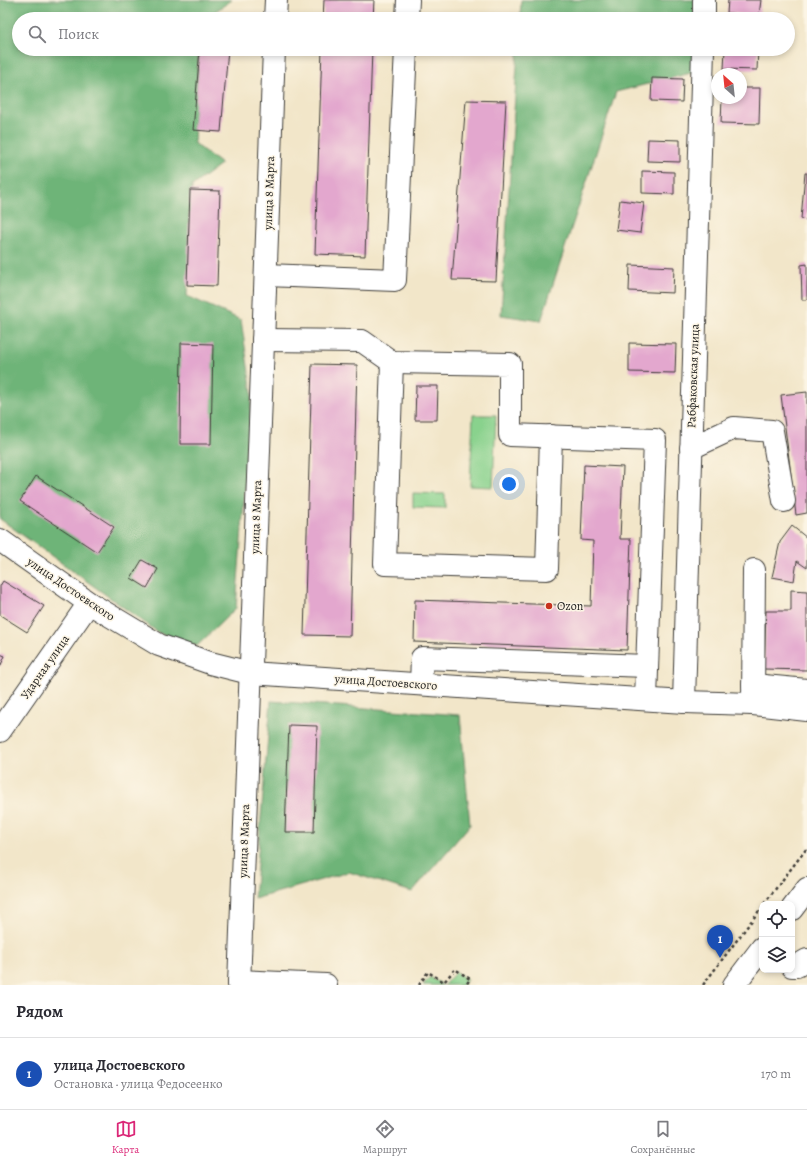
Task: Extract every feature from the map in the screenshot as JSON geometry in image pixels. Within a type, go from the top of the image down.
[{"type":"street","points":[[275,12],[276,0]]},
{"type":"street","points":[[407,12],[408,0]]},
{"type":"street","points":[[704,0],[704,12]]},
{"type":"street","name":"улица 8 Марта","points":[[239,983],[274,56]]},
{"type":"street","points":[[266,275],[395,280],[406,56]]},
{"type":"street","name":"Рабфаковская улица","points":[[684,702],[703,56]]},
{"type":"street","points":[[263,340],[362,341],[392,362],[510,364],[510,435],[655,440],[646,699]]},
{"type":"street","points":[[392,362],[385,564],[547,569],[551,436]]},
{"type":"street","points":[[691,448],[734,428],[772,431],[784,501]]},
{"type":"street","name":"улица Достоевского","points":[[0,540],[89,603],[159,646],[210,663],[250,672],[684,702],[753,694],[807,710]]},
{"type":"street","points":[[754,570],[753,694],[807,690]]},
{"type":"street","name":"Ударная улица","points":[[0,731],[89,603]]},
{"type":"street","points":[[421,684],[422,658],[647,666]]},
{"type":"street","points":[[795,905],[807,889]]},
{"type":"street","points":[[734,985],[759,954]]},
{"type":"street","points":[[795,966],[807,960]]},
{"type":"street","points":[[239,983],[326,985]]},
{"type":"path","points":[[766,901],[807,848]]},
{"type":"path","points":[[703,985],[759,911]]},
{"type":"path","points":[[419,985],[428,972],[443,984],[455,969],[470,979],[466,985]]},
{"type":"green space","points":[[0,0],[232,0],[214,12],[12,12],[12,56],[199,56],[194,143],[221,164],[192,186],[187,296],[241,320],[252,393],[236,608],[197,646],[159,633],[0,519]]},
{"type":"green space","points":[[521,0],[699,0],[699,12],[520,12]]},
{"type":"green space","points":[[518,56],[699,56],[699,71],[616,92],[541,321],[501,315]]},
{"type":"green space","points":[[473,415],[496,415],[493,487],[470,486]]},
{"type":"green space","points":[[413,493],[445,494],[445,508],[413,507]]},
{"type":"green space","points":[[271,701],[460,715],[470,825],[412,892],[349,872],[254,899]]},
{"type":"green space","points":[[456,972],[467,980],[463,985],[444,985]]},
{"type":"green space","points":[[430,977],[443,985],[423,985]]},
{"type":"building","points":[[324,0],[374,0],[373,12],[323,12]]},
{"type":"building","points":[[728,0],[761,0],[759,12],[727,12]]},
{"type":"building","points":[[199,56],[227,56],[221,132],[193,130]]},
{"type":"building","points":[[322,56],[372,56],[365,256],[315,254]]},
{"type":"building","points":[[725,56],[758,56],[757,70],[747,70],[747,68],[724,68]]},
{"type":"building","points":[[652,78],[683,79],[682,102],[651,101]]},
{"type":"building","points":[[747,88],[760,88],[759,124],[721,123],[722,104],[747,104]]},
{"type":"building","points":[[466,100],[506,101],[496,281],[452,280]]},
{"type":"building","points":[[648,139],[680,140],[680,162],[647,161]]},
{"type":"building","points":[[642,171],[674,172],[674,194],[642,193]]},
{"type":"building","points":[[805,173],[807,173],[807,220],[801,219]]},
{"type":"building","points":[[190,190],[220,191],[217,286],[187,285]]},
{"type":"building","points":[[620,200],[644,203],[640,233],[616,230]]},
{"type":"building","points":[[807,264],[807,300],[802,300],[801,265]]},
{"type":"building","points":[[630,265],[674,267],[673,293],[629,291]]},
{"type":"building","points":[[181,343],[213,344],[211,444],[180,444]]},
{"type":"building","points":[[629,343],[676,344],[675,373],[629,372]]},
{"type":"building","points":[[312,364],[357,365],[350,636],[304,635]]},
{"type":"building","points":[[416,386],[438,386],[437,420],[415,420]]},
{"type":"building","points":[[807,392],[807,513],[796,515],[781,395]]},
{"type":"building","points":[[584,465],[623,467],[620,539],[631,539],[627,650],[414,642],[415,600],[591,606],[593,541],[581,540]]},
{"type":"building","points":[[36,476],[114,527],[97,552],[20,501]]},
{"type":"building","points":[[792,526],[807,538],[807,568],[797,561],[794,581],[772,577],[780,542]]},
{"type":"building","points":[[142,560],[158,569],[147,588],[131,578]]},
{"type":"building","points":[[3,581],[44,606],[27,632],[0,615],[0,586]]},
{"type":"building","points":[[791,590],[807,591],[807,670],[764,669],[766,611],[791,611]]},
{"type":"building","points":[[0,654],[5,656],[0,667]]},
{"type":"building","points":[[289,725],[317,726],[314,832],[285,832]]},
{"type":"place","name":"Ozon","points":[[549,606]]},
{"type":"place","name":"улица Достоевского","points":[[720,958]]}]
